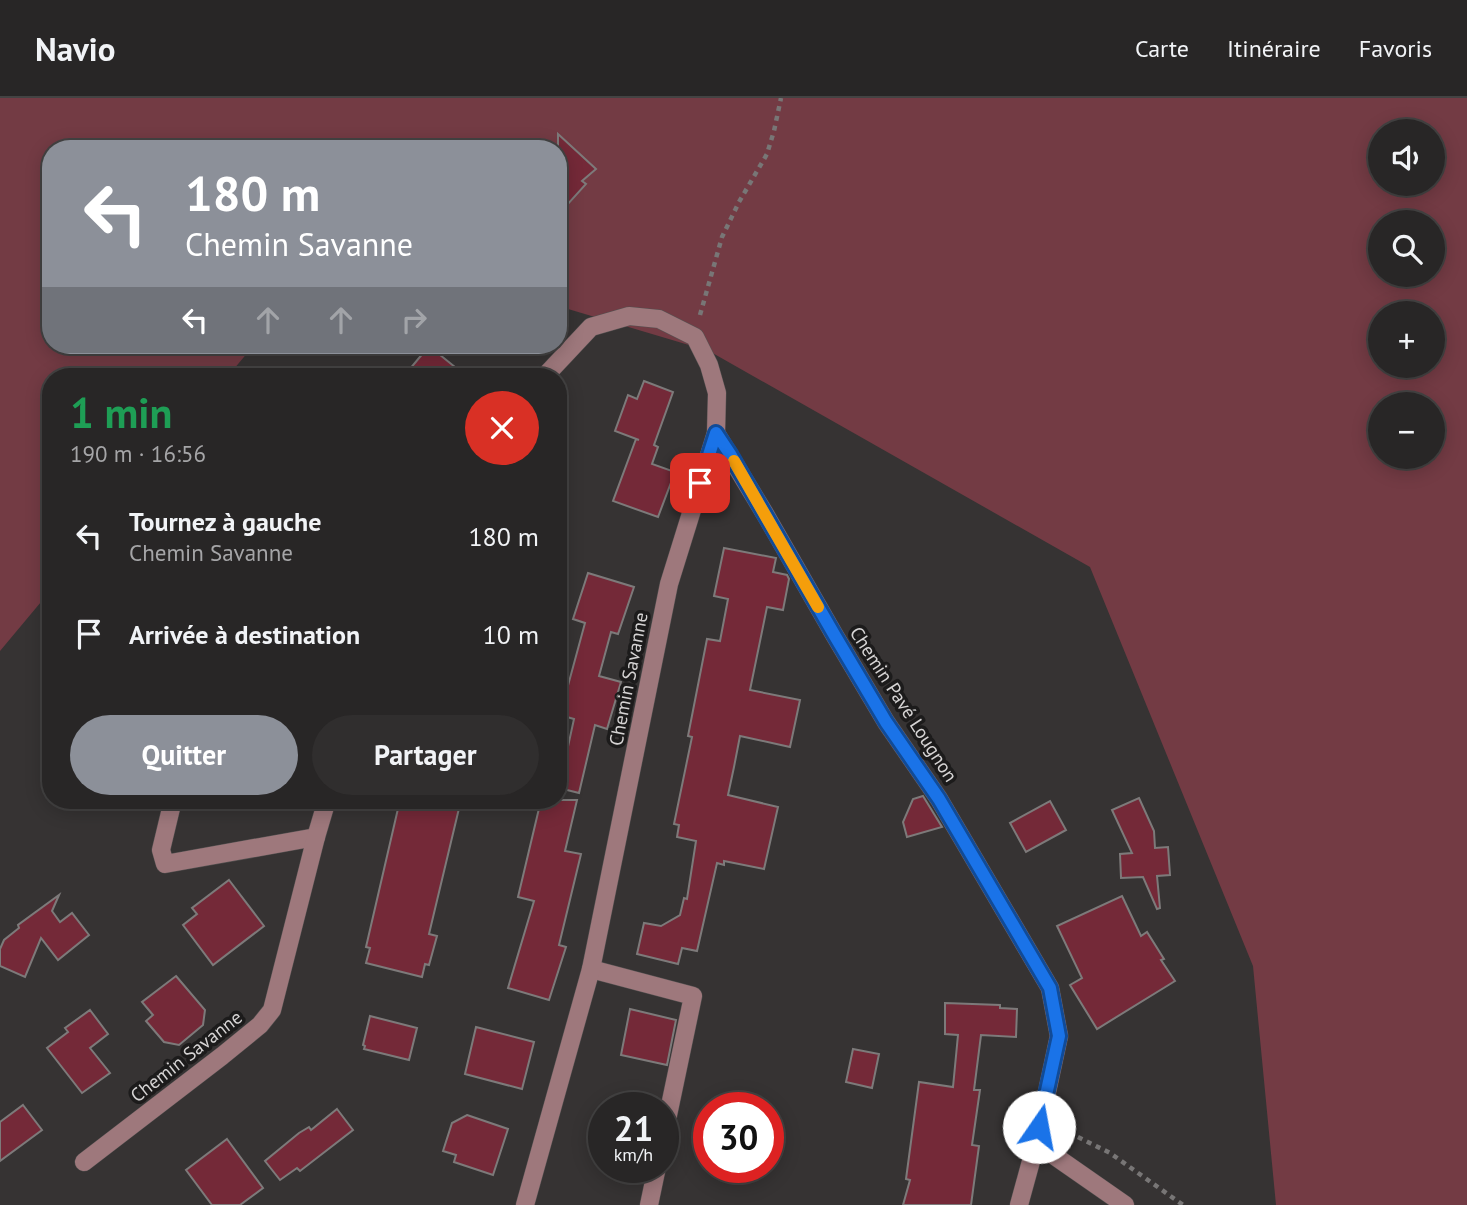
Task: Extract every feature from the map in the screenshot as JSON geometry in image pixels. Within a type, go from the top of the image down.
[{"type":"street","points":[[567,353],[591,327],[629,316],[659,319],[692,336]]},
{"type":"street","name":"Chemin Savanne","points":[[525,1205],[591,969],[669,584],[716,433],[717,393],[709,365],[692,336]]},
{"type":"street","points":[[553,368],[566,354]]},
{"type":"street","name":"Chemin Pavé Lougnon","points":[[716,433],[886,722],[939,799],[1050,988],[1059,1036],[1036,1143],[1019,1205]]},
{"type":"street","points":[[171,809],[161,849],[165,864],[316,837]]},
{"type":"street","name":"Chemin Savanne","points":[[84,1162],[241,1041],[260,1025],[272,1010],[324,809]]},
{"type":"street","points":[[591,969],[694,996],[673,1092]]},
{"type":"street","points":[[1036,1143],[1125,1205]]},
{"type":"street","points":[[649,1205],[654,1183]]},
{"type":"path","points":[[692,336],[722,237],[767,154],[781,98]]},
{"type":"path","points":[[1042,1111],[1057,1127],[1110,1153],[1183,1205]]},
{"type":"shaded area","points":[[0,98],[1467,98],[1467,1205],[1276,1205],[1253,966],[1090,567],[709,351],[567,309],[567,140],[42,140],[42,354],[246,354],[235,368],[42,368],[42,601],[0,651]]},
{"type":"building","points":[[567,142],[596,169],[582,181],[586,184],[567,205]]},
{"type":"building","points":[[422,354],[439,354],[456,368],[411,368]]},
{"type":"building","points":[[644,381],[673,392],[654,445],[658,447],[652,464],[675,472],[658,517],[613,501],[636,439],[639,440],[615,431],[628,395],[637,399]]},
{"type":"building","points":[[724,548],[776,558],[773,572],[787,575],[789,579],[783,610],[767,607],[750,690],[800,700],[790,747],[740,736],[728,795],[778,807],[764,869],[724,861],[724,865],[717,863],[697,951],[682,948],[678,964],[637,954],[644,923],[661,926],[680,915],[684,898],[687,899],[696,841],[677,837],[679,825],[674,824],[692,737],[688,736],[707,639],[720,641],[728,599],[714,596]]},
{"type":"building","points":[[588,573],[634,587],[618,634],[611,632],[599,676],[621,682],[607,729],[595,725],[579,793],[567,790],[567,751],[574,719],[567,717],[567,689],[585,623],[573,619]]},
{"type":"building","points":[[923,796],[942,827],[907,837],[903,822],[913,799]]},
{"type":"building","points":[[1139,798],[1154,831],[1155,848],[1168,847],[1170,875],[1157,876],[1160,908],[1157,909],[1143,877],[1121,878],[1120,854],[1132,853],[1112,810]]},
{"type":"building","points":[[567,800],[577,800],[565,851],[581,854],[559,945],[566,947],[549,1000],[508,988],[534,901],[518,897],[539,809],[567,809]]},
{"type":"building","points":[[1050,801],[1066,830],[1026,852],[1010,823]]},
{"type":"building","points":[[398,809],[459,809],[429,934],[437,936],[429,965],[425,964],[422,977],[366,963],[370,948],[366,947]]},
{"type":"building","points":[[229,880],[264,926],[213,965],[183,925],[197,914],[192,908]]},
{"type":"building","points":[[59,895],[52,911],[60,922],[72,913],[89,935],[58,960],[41,938],[25,977],[0,966],[0,949],[4,940],[19,928],[18,925]]},
{"type":"building","points":[[1122,896],[1141,936],[1147,932],[1175,981],[1097,1029],[1070,985],[1082,978],[1057,926]]},
{"type":"building","points":[[176,976],[205,1010],[203,1025],[179,1045],[164,1042],[146,1021],[153,1015],[142,1002]]},
{"type":"building","points":[[945,1003],[1000,1005],[1000,1008],[1017,1009],[1016,1037],[981,1035],[974,1090],[980,1090],[972,1145],[979,1146],[971,1205],[903,1205],[910,1180],[906,1179],[919,1082],[953,1087],[958,1035],[945,1034]]},
{"type":"building","points":[[630,1009],[676,1020],[667,1065],[621,1055]]},
{"type":"building","points":[[90,1010],[108,1034],[90,1048],[110,1073],[82,1093],[47,1048],[68,1032],[65,1028]]},
{"type":"building","points":[[370,1016],[417,1028],[409,1060],[364,1049]]},
{"type":"building","points":[[476,1027],[534,1042],[522,1089],[465,1074]]},
{"type":"building","points":[[853,1049],[879,1054],[872,1088],[846,1082]]},
{"type":"building","points":[[23,1105],[42,1130],[0,1161],[0,1122]]},
{"type":"building","points":[[337,1109],[353,1130],[300,1171],[297,1168],[280,1180],[265,1161],[299,1133],[309,1127],[311,1130]]},
{"type":"building","points":[[467,1115],[508,1129],[493,1175],[454,1162],[456,1155],[443,1151],[452,1123]]},
{"type":"building","points":[[227,1139],[263,1188],[240,1205],[212,1205],[186,1170]]},
{"type":"slow traffic","points":[[734,461],[818,607]]},
{"type":"route","points":[[700,483],[716,433],[886,722],[939,799],[1050,988],[1059,1036],[1039,1127]]}]
